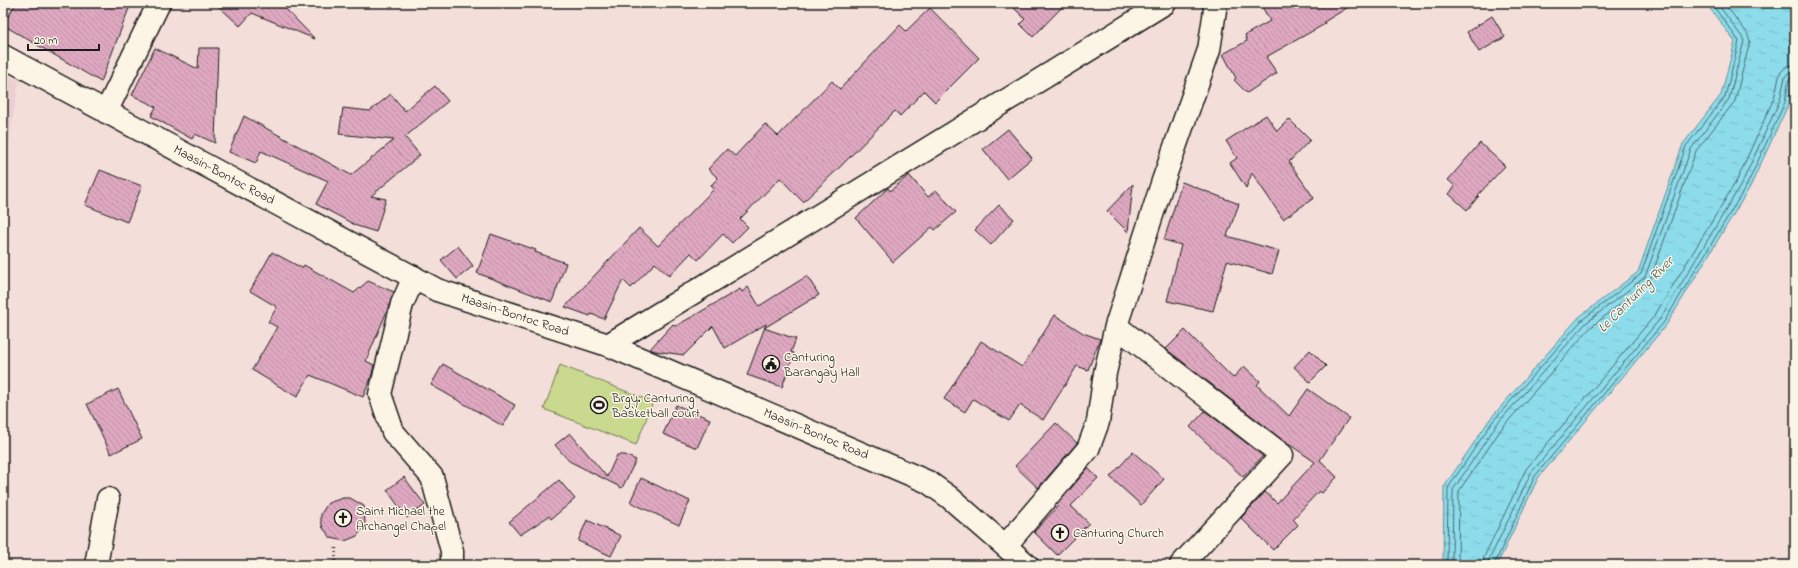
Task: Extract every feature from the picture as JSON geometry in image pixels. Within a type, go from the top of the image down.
[{"type":"street","points":[[106,112],[159,3]]},
{"type":"street","points":[[608,345],[1165,3]]},
{"type":"street","points":[[1006,545],[1088,449],[1098,422],[1105,373],[1116,326],[1162,184],[1210,50],[1215,10],[1214,3]]},
{"type":"street","name":"Maasin-Bontoc Road","points":[[3,56],[437,290],[608,345],[928,482],[950,497],[1027,565]]},
{"type":"street","points":[[414,277],[402,304],[380,394],[393,432],[432,477],[452,551],[452,565]]},
{"type":"street","points":[[1116,326],[1282,455],[1181,565]]},
{"type":"street","points":[[96,565],[108,499]]},
{"type":"path","points":[[335,565],[336,547]]},
{"type":"shaded area","points":[[3,73],[19,81],[3,175]]},
{"type":"green space","name":"Brgy. Canturing Basketball court","points":[[560,365],[653,402],[636,445],[544,409]]},
{"type":"water","name":"Le Canturing River","points":[[1706,3],[1795,3],[1795,70],[1789,103],[1750,187],[1667,324],[1538,478],[1497,565],[1443,565],[1444,487],[1490,419],[1579,317],[1638,272],[1683,144],[1721,95],[1735,42]]},
{"type":"building","points":[[16,3],[131,3],[101,82],[3,25]]},
{"type":"building","points":[[215,3],[280,3],[315,39],[252,13],[240,26]]},
{"type":"building","points":[[1009,3],[1066,3],[1033,37],[1020,24],[1025,19]]},
{"type":"building","points":[[1260,3],[1355,3],[1324,22],[1325,24],[1266,57],[1277,73],[1247,93],[1234,80],[1236,78],[1223,54],[1247,41],[1245,35],[1270,21]]},
{"type":"building","points":[[930,8],[979,58],[935,102],[924,91],[900,116],[895,111],[803,202],[780,178],[740,219],[748,227],[732,243],[723,234],[698,260],[691,253],[669,276],[655,263],[631,288],[623,280],[604,319],[591,314],[590,316],[565,307],[639,228],[658,246],[714,189],[711,185],[718,178],[708,169],[727,149],[735,156],[765,124],[778,136],[832,81],[840,89],[900,25],[906,31]]},
{"type":"building","points":[[1492,16],[1505,37],[1479,52],[1467,32]]},
{"type":"building","points":[[155,48],[198,69],[199,48],[218,48],[215,143],[195,134],[192,139],[151,116],[156,107],[132,95]]},
{"type":"building","points":[[435,86],[448,101],[405,137],[420,155],[371,196],[386,199],[376,232],[357,226],[316,204],[328,181],[261,151],[256,163],[229,152],[244,116],[351,175],[394,140],[339,134],[343,108],[370,111],[391,94],[405,111]]},
{"type":"building","points":[[1266,115],[1277,131],[1289,119],[1310,140],[1289,162],[1314,198],[1283,219],[1252,173],[1246,188],[1230,163],[1237,158],[1226,141]]},
{"type":"building","points":[[1008,129],[1032,158],[1007,179],[983,149]]},
{"type":"building","points":[[1480,143],[1505,166],[1478,195],[1479,196],[1467,210],[1449,194],[1455,186],[1448,180]]},
{"type":"building","points":[[100,170],[142,186],[127,222],[85,205]]},
{"type":"building","points":[[909,175],[928,197],[936,190],[956,212],[935,230],[932,227],[893,262],[856,218],[888,188],[890,191]]},
{"type":"building","points":[[1182,182],[1239,204],[1227,236],[1279,251],[1272,274],[1227,261],[1213,311],[1167,301],[1181,245],[1164,240]]},
{"type":"building","points":[[1133,184],[1128,232],[1107,211]]},
{"type":"building","points":[[999,205],[1014,219],[991,245],[975,230]]},
{"type":"building","points":[[491,234],[536,250],[535,252],[566,263],[552,302],[477,273]]},
{"type":"building","points":[[458,246],[473,266],[457,279],[441,260]]},
{"type":"building","points":[[272,252],[302,268],[304,265],[354,293],[368,281],[394,292],[366,361],[374,365],[371,378],[363,397],[310,375],[297,397],[252,370],[277,327],[268,322],[277,307],[250,291]]},
{"type":"building","points":[[807,276],[819,295],[765,328],[766,324],[725,348],[713,326],[684,355],[650,349],[673,324],[676,326],[740,289],[742,292],[748,287],[759,306]]},
{"type":"building","points":[[1055,315],[1083,333],[1100,339],[1088,370],[1077,366],[1043,420],[1020,405],[1009,421],[973,399],[965,412],[944,399],[981,341],[1022,367]]},
{"type":"building","name":"Canturing Barangay Hall","points":[[764,328],[796,339],[791,352],[794,353],[782,387],[747,375]]},
{"type":"building","points":[[1185,330],[1233,378],[1244,366],[1260,381],[1257,385],[1289,416],[1308,389],[1349,418],[1320,460],[1337,477],[1322,493],[1319,491],[1293,519],[1298,525],[1273,550],[1241,518],[1265,492],[1277,503],[1315,462],[1280,438],[1166,349]]},
{"type":"building","points":[[1310,350],[1326,366],[1310,382],[1294,367]]},
{"type":"building","points":[[443,364],[515,405],[503,426],[431,385]]},
{"type":"building","points":[[118,389],[142,439],[111,454],[87,404]]},
{"type":"building","points":[[676,405],[710,419],[697,448],[663,434]]},
{"type":"building","points":[[1205,411],[1263,456],[1243,477],[1190,427]]},
{"type":"building","points":[[1056,423],[1077,443],[1038,488],[1015,466]]},
{"type":"building","points":[[570,433],[607,477],[617,455],[625,455],[636,460],[622,488],[569,461],[555,445]]},
{"type":"building","points":[[1133,452],[1164,479],[1141,505],[1110,477]]},
{"type":"building","name":"Canturing Church","points":[[1088,468],[1098,478],[1071,506],[1089,523],[1057,555],[1034,532],[1058,506],[1057,505]]},
{"type":"building","points":[[404,477],[425,505],[407,518],[387,490]]},
{"type":"building","points":[[641,478],[690,501],[679,525],[630,502]]},
{"type":"building","points":[[559,480],[575,499],[551,519],[549,516],[520,535],[509,522]]},
{"type":"building","name":"Saint Michael the Archangel Chapel","points":[[343,498],[350,498],[364,506],[365,523],[357,536],[345,541],[331,538],[323,528],[321,521],[321,514],[328,503]]},
{"type":"building","points":[[587,520],[621,536],[611,556],[578,541]]},
{"type":"place","name":"Canturing Barangay Hall","points":[[771,364]]},
{"type":"place","name":"Brgy. Canturing Basketball court","points":[[599,405]]},
{"type":"place","name":"Saint Michael the Archangel Chapel","points":[[343,518]]},
{"type":"place","name":"Canturing Church","points":[[1060,533]]}]
